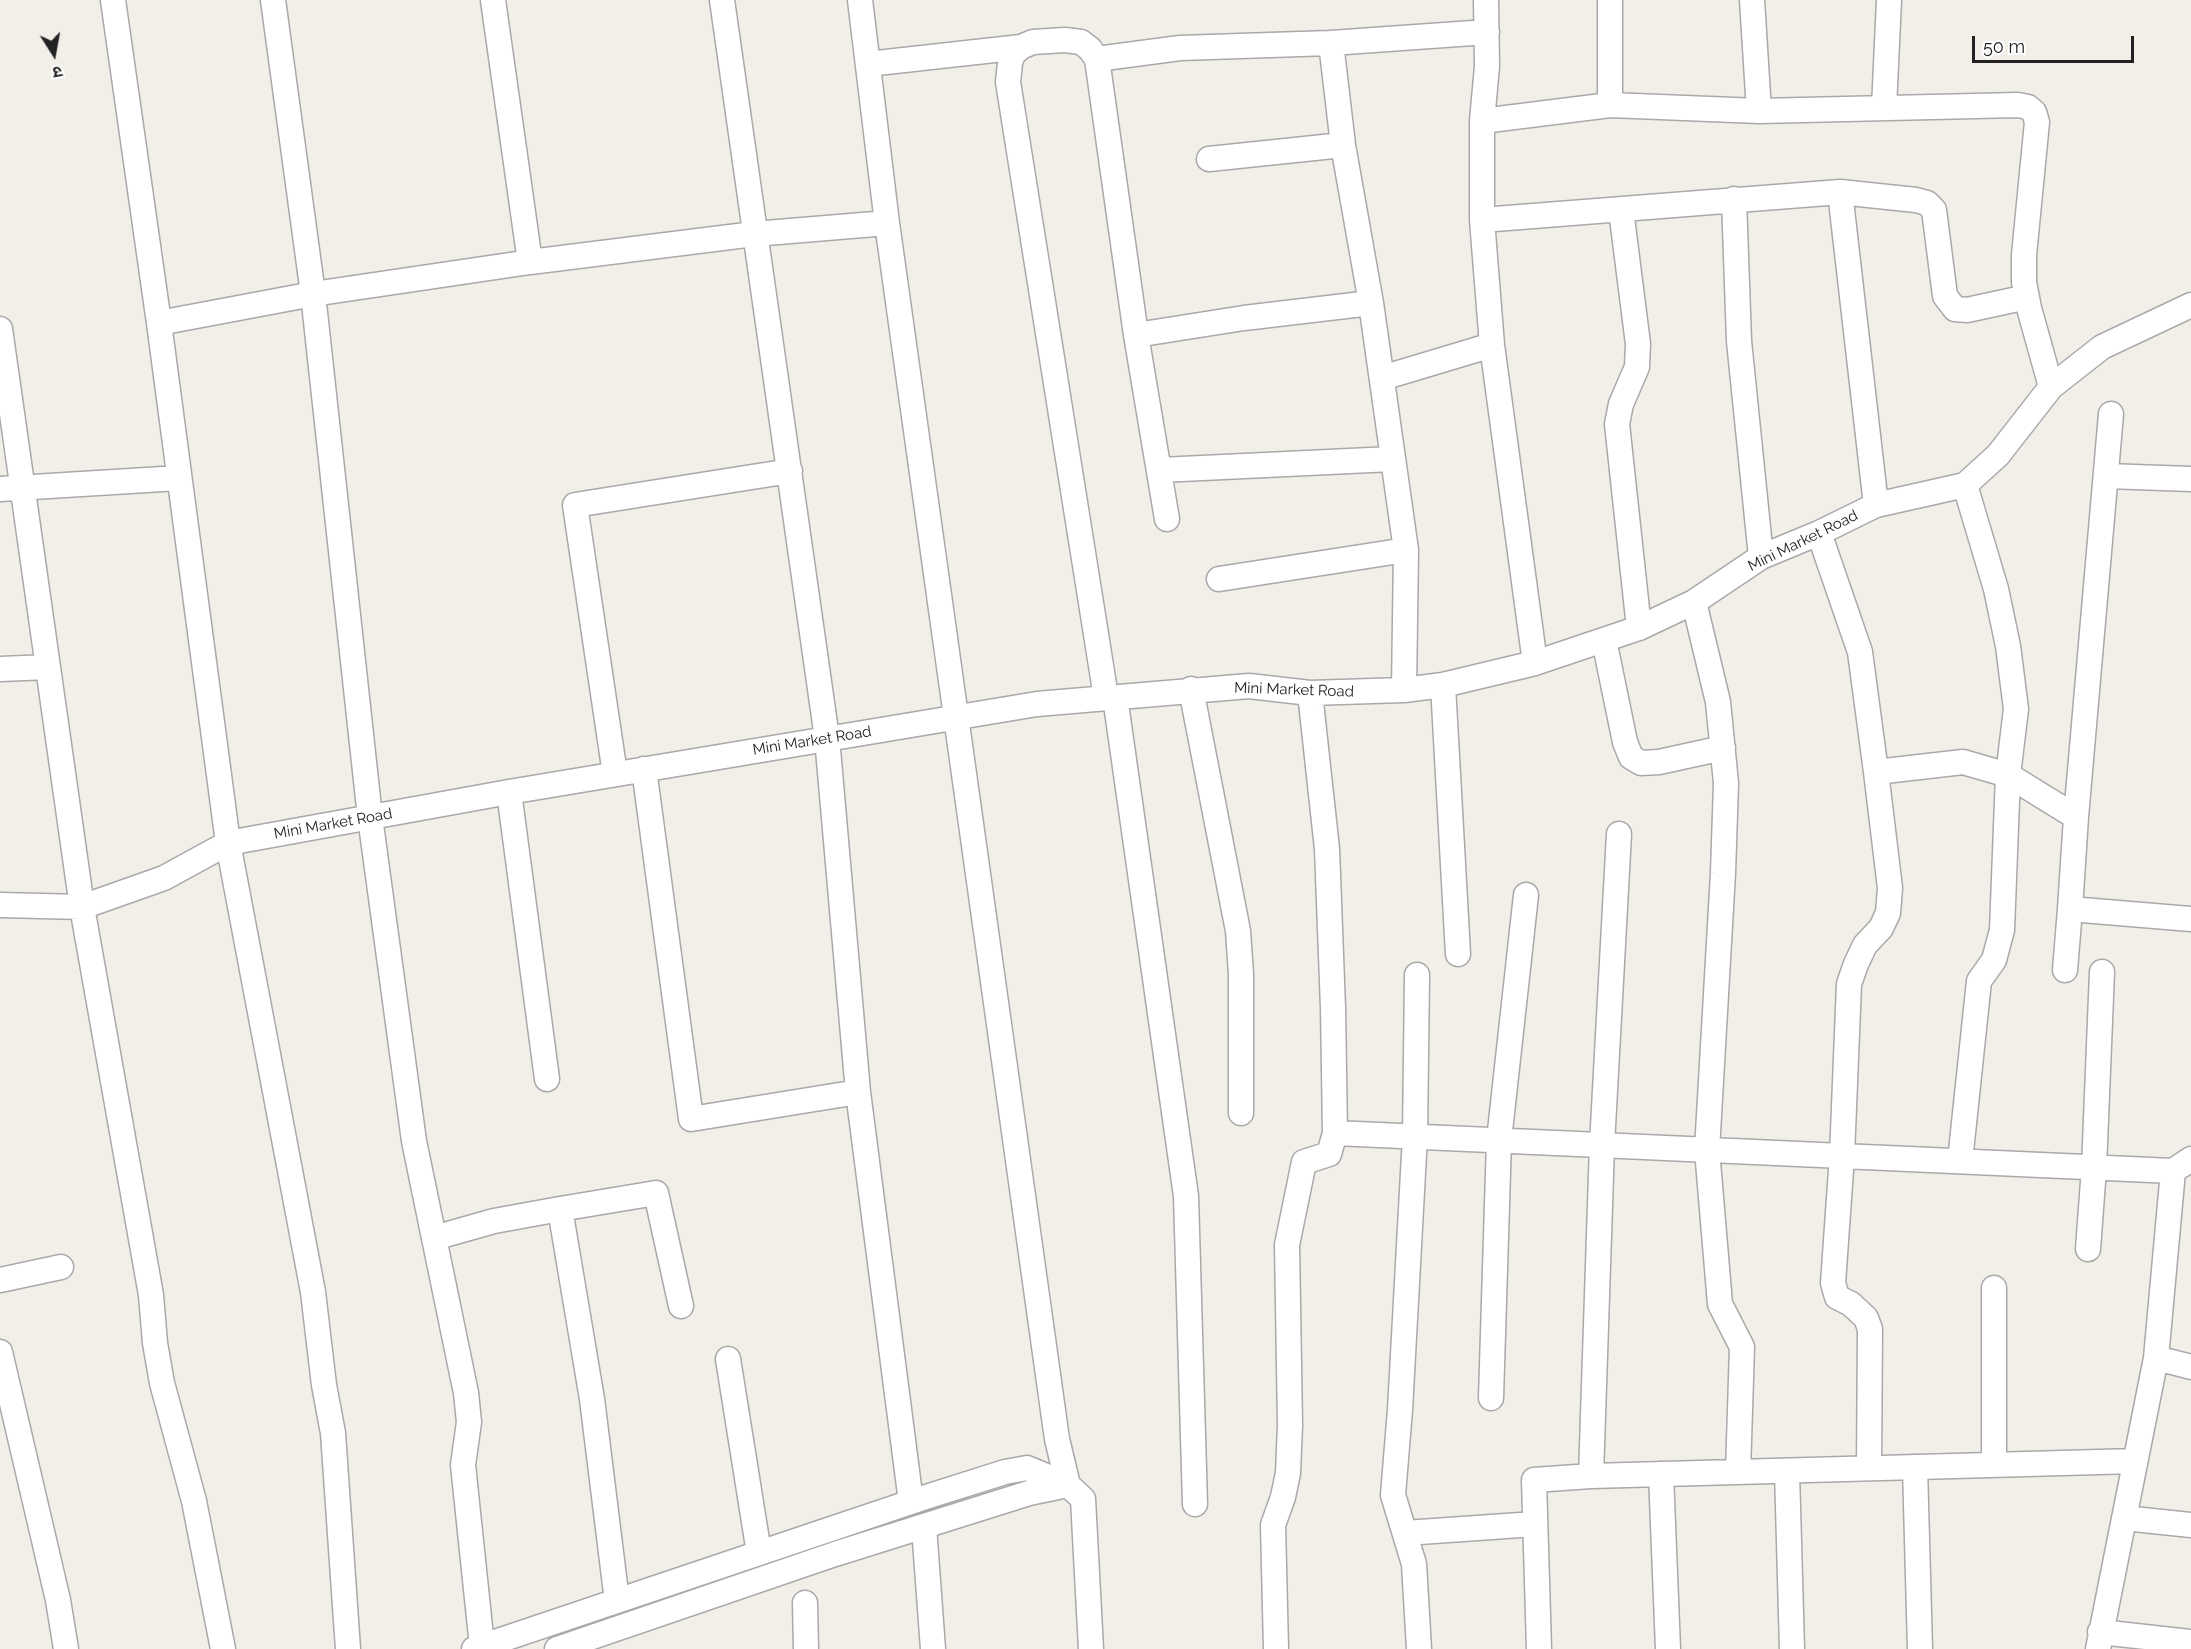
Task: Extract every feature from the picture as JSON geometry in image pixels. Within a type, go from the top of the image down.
[{"type":"street","points":[[112,0],[159,323],[228,843],[313,1292],[324,1385],[333,1433],[348,1649]]},
{"type":"street","points":[[273,0],[314,294],[370,817],[414,1141],[466,1393],[469,1422],[463,1465],[478,1647],[911,1502],[1005,1472],[1027,1468],[1068,1485],[1083,1499],[1091,1649]]},
{"type":"street","points":[[493,0],[530,262]]},
{"type":"street","points":[[722,0],[827,738],[858,1092],[911,1502]]},
{"type":"street","points":[[860,0],[887,223],[1057,1439],[1068,1485]]},
{"type":"street","points":[[1486,0],[1487,66],[1482,121],[1482,220],[1492,345],[1534,663]]},
{"type":"street","points":[[1610,0],[1610,105]]},
{"type":"street","points":[[1752,0],[1759,111]]},
{"type":"street","points":[[1884,108],[1889,0]]},
{"type":"street","points":[[1097,59],[1180,48],[1332,43],[1487,32]]},
{"type":"street","points":[[868,64],[1021,47],[1033,42],[1065,40],[1081,42],[1097,59],[1136,334],[1167,519]]},
{"type":"street","points":[[1332,43],[1343,145],[1371,303],[1406,550],[1404,690]]},
{"type":"street","points":[[1021,47],[1013,54],[1008,82],[1111,697],[1186,1196],[1195,1504]]},
{"type":"street","points":[[1482,121],[1610,105],[1759,111],[2018,105],[2028,107],[2034,112],[2037,122],[2024,255],[2024,282],[2051,387]]},
{"type":"street","points":[[1209,159],[1343,145]]},
{"type":"street","points":[[1482,220],[1840,192],[1916,200],[1927,203],[1934,210],[1945,296],[1955,309],[1967,310],[2027,297]]},
{"type":"street","points":[[1840,192],[1876,505]]},
{"type":"street","points":[[1734,199],[1739,341],[1761,557]]},
{"type":"street","points":[[1621,210],[1638,344],[1637,367],[1622,404],[1617,424],[1639,628]]},
{"type":"street","points":[[159,323],[314,294],[530,262],[754,234],[887,223]]},
{"type":"street","points":[[1136,334],[1371,303]]},
{"type":"street","name":"Mini Market Road","points":[[82,907],[164,878],[228,843],[827,738],[1037,704],[1191,689],[1249,686],[1310,693],[1404,690],[1443,685],[1534,663],[1639,628],[1694,602],[1761,557],[1819,533],[1876,505],[1965,485],[1998,455],[2051,387],[2102,347],[2191,305]]},
{"type":"street","points":[[0,329],[11,489],[48,667],[82,907],[151,1295],[155,1343],[162,1383],[194,1501],[223,1649]]},
{"type":"street","points":[[1382,378],[1492,345]]},
{"type":"street","points":[[2065,970],[2111,414]]},
{"type":"street","points":[[1160,470],[1392,459]]},
{"type":"street","points":[[615,774],[575,505],[790,471]]},
{"type":"street","points":[[2106,476],[2191,479]]},
{"type":"street","points":[[11,489],[180,478]]},
{"type":"street","points":[[1960,1161],[1979,981],[1994,960],[2002,930],[2008,775],[2016,709],[1996,589],[1965,485]]},
{"type":"street","points":[[1819,533],[1860,652],[1890,897],[1888,913],[1881,928],[1865,945],[1850,984],[1833,1284],[1837,1297],[1851,1304],[1866,1318],[1870,1329],[1869,1468]]},
{"type":"street","points":[[1219,579],[1406,550]]},
{"type":"street","points":[[1694,602],[1718,702],[1726,783],[1707,1150],[1720,1304],[1742,1347],[1738,1472]]},
{"type":"street","points":[[1604,640],[1625,742],[1631,757],[1641,763],[1659,762],[1723,748]]},
{"type":"street","points":[[0,669],[48,667]]},
{"type":"street","points":[[1443,685],[1458,954]]},
{"type":"street","points":[[1191,689],[1238,931],[1241,974],[1241,1113]]},
{"type":"street","points":[[1276,1649],[1273,1525],[1283,1497],[1288,1473],[1290,1425],[1287,1245],[1304,1162],[1329,1155],[1335,1132],[1327,849],[1310,693]]},
{"type":"street","points":[[1875,771],[1963,762],[2008,775],[2076,817]]},
{"type":"street","points":[[644,769],[691,1119],[858,1092]]},
{"type":"street","points":[[509,792],[547,1079]]},
{"type":"street","points":[[1591,1476],[1602,1145],[1619,834]]},
{"type":"street","points":[[1491,1398],[1499,1140],[1526,895]]},
{"type":"street","points":[[0,905],[82,907]]},
{"type":"street","points":[[2070,909],[2191,919]]},
{"type":"street","points":[[2088,1249],[2094,1168],[2102,972]]},
{"type":"street","points":[[1418,975],[1415,1136],[1393,1495],[1414,1564],[1419,1649]]},
{"type":"street","points":[[1335,1132],[2094,1168],[2182,1165],[2156,1358],[2099,1641],[2191,1642]]},
{"type":"street","points":[[434,1238],[494,1221],[656,1192],[681,1306]]},
{"type":"street","points":[[560,1209],[592,1399],[617,1601]]},
{"type":"street","points":[[0,1280],[61,1267]]},
{"type":"street","points":[[1994,1288],[1994,1465]]},
{"type":"street","points":[[0,1352],[58,1600],[66,1649]]},
{"type":"street","points":[[2156,1358],[2191,1367]]},
{"type":"street","points":[[728,1359],[759,1553]]},
{"type":"street","points":[[1539,1649],[1534,1480],[1591,1476],[2135,1461]]},
{"type":"street","points":[[1915,1467],[1920,1649]]},
{"type":"street","points":[[1787,1471],[1792,1649]]},
{"type":"street","points":[[1661,1474],[1668,1649]]},
{"type":"street","points":[[557,1649],[835,1554],[1029,1493],[1068,1485]]},
{"type":"street","points":[[2124,1518],[2191,1525]]},
{"type":"street","points":[[1405,1533],[1535,1524]]},
{"type":"street","points":[[924,1527],[933,1649]]},
{"type":"street","points":[[805,1603],[806,1649]]}]
